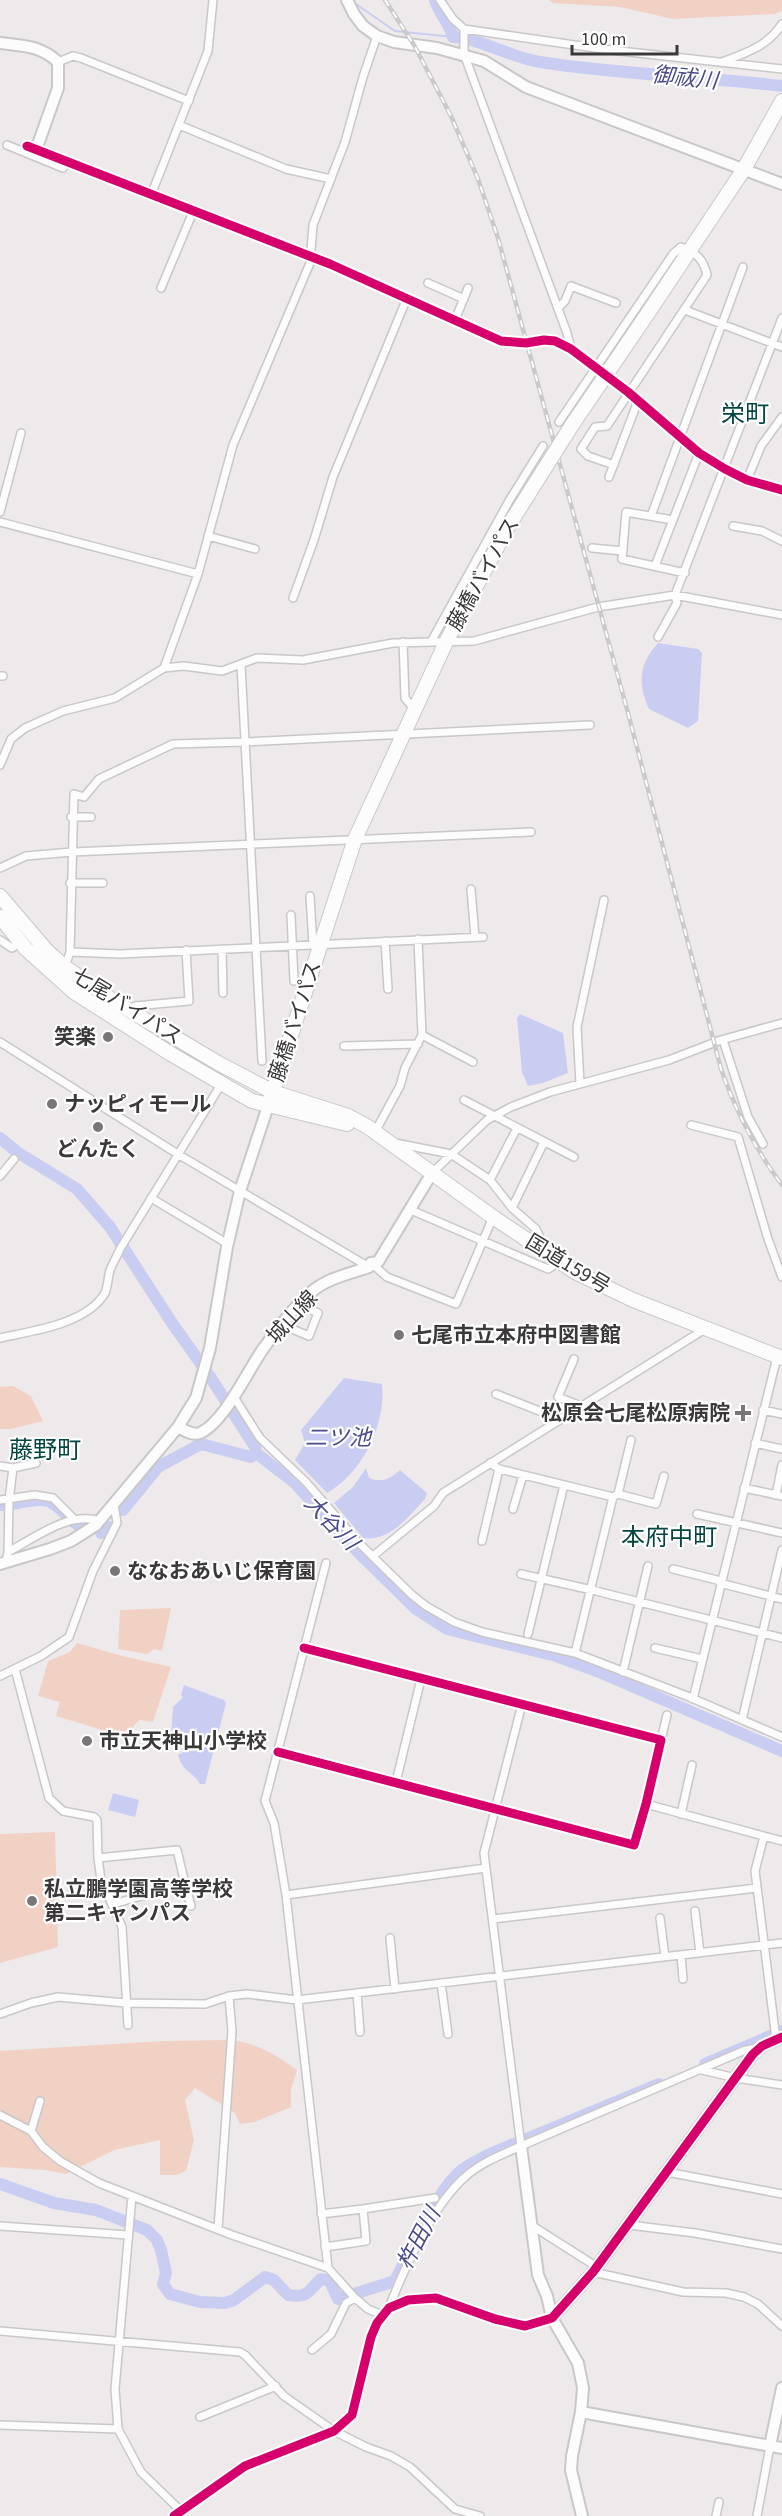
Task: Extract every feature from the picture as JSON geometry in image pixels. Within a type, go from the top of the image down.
[{"type":"highway","name":"藤橋バイパス","points":[[268,1106],[316,945],[355,839],[447,640],[509,525],[572,425],[744,169],[781,104]]},
{"type":"highway","name":"七尾バイパス","points":[[0,896],[47,951],[65,967],[218,1063],[273,1092]]},
{"type":"highway","name":"七尾バイパス","points":[[0,917],[20,942],[74,992],[153,1043],[252,1101],[268,1106]]},
{"type":"highway","name":"国道159号","points":[[273,1092],[348,1116],[375,1132],[493,1218],[575,1272],[633,1300],[779,1357]]},
{"type":"highway","name":"国道159号","points":[[268,1106],[375,1132]]},
{"type":"street","points":[[151,195],[207,51],[213,0]]},
{"type":"street","points":[[347,0],[354,15],[377,36],[394,42],[464,49],[526,87],[782,184]]},
{"type":"street","points":[[440,0],[464,31],[782,69]]},
{"type":"street","points":[[720,63],[756,49],[770,39],[782,24]]},
{"type":"street","points":[[464,31],[464,49],[571,349]]},
{"type":"street","points":[[164,668],[198,574],[233,445],[310,263],[313,225],[345,142],[377,36]]},
{"type":"street","points":[[0,43],[42,49],[58,62]]},
{"type":"street","points":[[58,62],[73,56],[81,58],[189,101]]},
{"type":"street","points":[[58,62],[58,88],[32,148],[330,264],[501,341],[555,341],[571,349],[628,392],[699,453],[747,480],[782,490]]},
{"type":"street","points":[[179,125],[286,169],[331,179]]},
{"type":"street","points":[[8,145],[63,168],[66,161]]},
{"type":"street","points":[[161,288],[193,212]]},
{"type":"street","points":[[559,423],[673,254],[681,247],[690,250],[704,262],[707,275],[607,426],[596,426],[581,449],[588,456],[614,465]]},
{"type":"street","points":[[651,516],[743,267]]},
{"type":"street","points":[[428,283],[464,298]]},
{"type":"street","points":[[558,308],[565,301],[571,286],[616,303]]},
{"type":"street","points":[[455,320],[468,288]]},
{"type":"street","points":[[293,598],[333,477],[407,298]]},
{"type":"street","points":[[685,310],[782,347]]},
{"type":"street","points":[[658,637],[677,603],[675,595],[782,318]]},
{"type":"street","points":[[609,477],[638,401]]},
{"type":"street","points":[[747,480],[761,446],[778,428],[782,417]]},
{"type":"street","points":[[0,512],[21,433]]},
{"type":"street","points":[[432,640],[509,501],[543,447]]},
{"type":"street","points":[[655,566],[699,453]]},
{"type":"street","points":[[673,520],[626,512],[622,559],[685,573]]},
{"type":"street","points":[[0,522],[198,574]]},
{"type":"street","points":[[733,526],[762,531],[782,541]]},
{"type":"street","points":[[208,536],[255,549]]},
{"type":"street","points":[[592,548],[623,551]]},
{"type":"street","points":[[0,765],[11,739],[25,728],[63,711],[115,698],[164,668],[184,666],[222,671],[257,658],[303,660],[403,642],[474,641],[598,607],[675,595],[782,615]]},
{"type":"street","points":[[403,642],[405,698],[414,709]]},
{"type":"street","points":[[241,665],[262,1061]]},
{"type":"street","points":[[65,967],[70,952],[74,794],[84,797],[99,779],[140,759],[174,744],[590,725]]},
{"type":"street","points":[[72,817],[91,817]]},
{"type":"street","points":[[0,868],[26,856],[72,852],[251,842],[531,832]]},
{"type":"street","points":[[70,883],[103,883]]},
{"type":"street","points":[[70,952],[120,954],[479,937],[471,889]]},
{"type":"street","points":[[310,896],[316,945]]},
{"type":"street","points":[[580,1084],[577,1028],[604,900]]},
{"type":"street","points":[[291,915],[294,981]]},
{"type":"street","points":[[375,1132],[400,1086],[405,1068],[422,1035],[418,939]]},
{"type":"street","points":[[385,941],[388,989]]},
{"type":"street","points":[[1,943],[12,948],[20,942]]},
{"type":"street","points":[[222,949],[223,993]]},
{"type":"street","points":[[132,1011],[135,1006],[189,1000],[186,950]]},
{"type":"street","points":[[432,1173],[487,1120],[529,1100],[669,1060],[723,1040],[782,1023]]},
{"type":"street","points":[[422,1035],[473,1062]]},
{"type":"street","points":[[723,1040],[748,1117],[763,1144]]},
{"type":"street","points":[[0,1042],[176,1153],[387,1277],[456,1304],[493,1218]]},
{"type":"street","points":[[344,1046],[418,1044]]},
{"type":"street","points":[[0,1338],[20,1336],[64,1322],[92,1308],[105,1292],[110,1270],[123,1244],[176,1153],[222,1083]]},
{"type":"street","points":[[464,1100],[574,1158]]},
{"type":"street","points":[[5,1559],[71,1541],[100,1521],[178,1426],[196,1398],[207,1362],[240,1191],[268,1106]]},
{"type":"street","points":[[691,1125],[738,1137],[782,1277]]},
{"type":"street","points":[[490,1180],[517,1128]]},
{"type":"street","points":[[512,1208],[544,1142]]},
{"type":"street","points":[[389,1143],[451,1154],[490,1180],[512,1208],[542,1237],[546,1252]]},
{"type":"street","points":[[0,1176],[14,1159]]},
{"type":"street","name":"城山線","points":[[178,1426],[195,1434],[201,1433],[233,1398],[262,1350],[311,1292],[332,1279],[378,1262],[432,1173]]},
{"type":"street","points":[[151,1198],[228,1244]]},
{"type":"street","points":[[411,1210],[482,1243],[548,1269],[560,1262]]},
{"type":"street","points":[[282,1325],[309,1335],[318,1313],[299,1304]]},
{"type":"street","points":[[373,1556],[434,1506],[443,1493],[705,1329]]},
{"type":"street","points":[[693,1699],[763,1410],[779,1357]]},
{"type":"street","points":[[574,1359],[558,1397],[581,1406]]},
{"type":"street","points":[[495,1394],[560,1419]]},
{"type":"street","points":[[233,1398],[260,1438],[306,1482],[352,1536],[412,1595],[454,1622],[482,1632],[575,1653],[782,1737]]},
{"type":"street","points":[[763,1410],[782,1414]]},
{"type":"street","points":[[575,1653],[631,1440]]},
{"type":"street","points":[[755,1443],[782,1449]]},
{"type":"street","points":[[0,1466],[13,1468],[36,1462]]},
{"type":"street","points":[[490,1463],[499,1469],[523,1475],[656,1504],[664,1476]]},
{"type":"street","points":[[744,1488],[779,1496],[782,1465]]},
{"type":"street","points":[[5,1559],[13,1468]]},
{"type":"street","points":[[482,1541],[499,1469]]},
{"type":"street","points":[[513,1509],[523,1475]]},
{"type":"street","points":[[528,1634],[564,1485]]},
{"type":"street","points":[[0,1500],[34,1495],[53,1498],[70,1520]]},
{"type":"street","points":[[0,1676],[41,1656],[69,1637],[93,1571],[117,1523],[114,1505]]},
{"type":"street","points":[[697,1514],[782,1533]]},
{"type":"street","points":[[5,1559],[70,1520],[90,1518],[100,1521]]},
{"type":"street","points":[[742,1720],[771,1596],[779,1576],[782,1550]]},
{"type":"street","points":[[326,1563],[265,1802],[274,1823],[286,1895],[328,2268]]},
{"type":"street","points":[[623,1672],[648,1566]]},
{"type":"street","points":[[673,1569],[782,1599]]},
{"type":"street","points":[[521,1574],[782,1638]]},
{"type":"street","points":[[304,1648],[661,1740]]},
{"type":"street","points":[[655,1648],[702,1659]]},
{"type":"street","points":[[15,1669],[49,1798],[63,1811],[96,1818],[98,1858],[102,1880],[122,1927],[128,2025]]},
{"type":"street","points":[[396,1782],[422,1679]]},
{"type":"street","points":[[522,1704],[484,1853],[538,2274],[547,2296],[552,2318],[578,2362],[583,2388],[571,2470],[582,2516]]},
{"type":"street","points":[[278,1752],[633,1845],[646,1804],[667,1715]]},
{"type":"street","points":[[681,1814],[692,1765]]},
{"type":"street","points":[[646,1804],[782,1841]]},
{"type":"street","points":[[174,2516],[244,2466],[334,2431],[352,2415],[371,2337],[382,2315],[389,2308],[408,2300],[436,2298],[495,2319],[525,2326],[552,2318],[595,2270],[736,2078],[762,2046],[777,2036],[755,1871],[764,1836]]},
{"type":"street","points":[[98,1858],[177,1850],[191,1906]]},
{"type":"street","points":[[286,1895],[486,1868]]},
{"type":"street","points":[[113,1904],[185,1884]]},
{"type":"street","points":[[493,1919],[757,1888]]},
{"type":"street","points":[[694,1911],[700,1953]]},
{"type":"street","points":[[660,1918],[665,1957]]},
{"type":"street","points":[[390,1938],[395,1989]]},
{"type":"street","points":[[0,2014],[58,1997],[205,2004],[229,1996],[247,1994],[297,2000],[782,1943]]},
{"type":"street","points":[[681,1955],[683,1979]]},
{"type":"street","points":[[441,1983],[448,2034]]},
{"type":"street","points":[[357,1993],[360,2032]]},
{"type":"street","points":[[218,2229],[232,2031],[229,1996]]},
{"type":"street","points":[[389,2308],[398,2285],[448,2195],[466,2176],[480,2166],[521,2146],[743,2051],[762,2046]]},
{"type":"street","points":[[702,2070],[782,2085]]},
{"type":"street","points":[[31,2130],[40,2101]]},
{"type":"street","points":[[0,2115],[31,2130],[43,2147],[99,2183],[328,2268],[353,2296],[369,2309],[382,2315]]},
{"type":"street","points":[[667,2172],[782,2194]]},
{"type":"street","points":[[132,2196],[115,2389],[118,2429],[141,2472],[181,2511]]},
{"type":"street","points":[[321,2214],[435,2198]]},
{"type":"street","points":[[326,2247],[366,2241],[363,2208]]},
{"type":"street","points":[[530,2224],[595,2270],[683,2292],[726,2293],[744,2297],[758,2304],[782,2326]]},
{"type":"street","points":[[628,2225],[695,2233],[782,2249]]},
{"type":"street","points":[[0,2226],[128,2235]]},
{"type":"street","points":[[312,2350],[332,2334],[346,2303],[353,2296]]},
{"type":"street","points":[[0,2331],[240,2352],[284,2396],[334,2431],[391,2456],[410,2467],[454,2513],[480,2516]]},
{"type":"street","points":[[200,2417],[276,2386]]},
{"type":"street","points":[[758,2516],[782,2388]]},
{"type":"street","points":[[581,2412],[782,2448]]},
{"type":"street","points":[[0,2425],[118,2429]]},
{"type":"street","points":[[716,2516],[719,2502]]},
{"type":"shaded area","points":[[549,0],[782,0],[782,11],[775,14],[673,19],[620,7],[553,3]]},
{"type":"shaded area","points":[[13,1386],[31,1396],[43,1421],[11,1429],[0,1429],[0,1387]]},
{"type":"shaded area","points":[[171,1608],[162,1651],[154,1649],[147,1654],[118,1649],[120,1610]]},
{"type":"shaded area","points":[[77,1643],[171,1667],[153,1722],[139,1720],[125,1737],[56,1716],[60,1702],[38,1696],[48,1661],[70,1652]]},
{"type":"shaded area","name":"私立鵬学園高等学校 第二キャンパス","points":[[55,1832],[58,1947],[0,1963],[0,1834]]},
{"type":"shaded area","points":[[230,2040],[265,2050],[297,2070],[291,2089],[291,2107],[255,2122],[240,2124],[235,2113],[195,2088],[185,2100],[194,2140],[186,2171],[176,2175],[160,2175],[160,2140],[114,2150],[66,2174],[0,2167],[0,2051],[163,2041]]},
{"type":"water","points":[[658,643],[698,649],[702,653],[698,721],[688,728],[649,709],[645,700],[642,683],[643,667]]},
{"type":"water","points":[[520,1014],[563,1033],[568,1073],[528,1086],[522,1072],[517,1018]]},
{"type":"water","name":"二ツ池","points":[[344,1378],[382,1384],[380,1415],[370,1446],[361,1460],[340,1484],[327,1493],[295,1460],[305,1443],[301,1430]]},
{"type":"water","name":"二ツ池","points":[[366,1468],[369,1478],[378,1480],[389,1478],[400,1470],[427,1493],[425,1499],[398,1527],[373,1538],[363,1538],[334,1503],[353,1487]]},
{"type":"water","points":[[184,1685],[224,1700],[226,1703],[205,1784],[200,1784],[184,1768],[178,1755],[187,1750],[185,1745],[178,1745],[171,1736],[173,1707],[183,1697],[181,1695]]},
{"type":"water","points":[[113,1793],[139,1800],[135,1817],[108,1810]]},
{"type":"waterway","name":"御祓川","points":[[435,0],[453,37],[475,41],[529,60],[601,70],[782,86]]},
{"type":"waterway","points":[[353,2],[395,31],[453,37]]},
{"type":"waterway","name":"大谷川","points":[[0,1138],[17,1152],[77,1189],[110,1227],[172,1323],[211,1378],[255,1447],[256,1453],[294,1482],[354,1548],[416,1609],[447,1629],[556,1656],[597,1671],[782,1751]]},
{"type":"waterway","points":[[123,1510],[158,1467],[201,1444],[251,1457],[256,1453]]},
{"type":"waterway","points":[[0,1505],[34,1500],[47,1501],[81,1527]]},
{"type":"waterway","points":[[101,1533],[109,1527]]},
{"type":"waterway","name":"杵田川","points":[[705,2064],[782,2031]]},
{"type":"waterway","name":"杵田川","points":[[524,2140],[659,2084]]},
{"type":"waterway","name":"杵田川","points":[[0,2184],[54,2203],[96,2210],[147,2230],[157,2240],[161,2250],[166,2273],[163,2284],[170,2294],[200,2302],[225,2303],[234,2300],[265,2277],[274,2280],[288,2295],[295,2296],[304,2295],[321,2279],[330,2281],[338,2299],[395,2281],[434,2205],[453,2179],[475,2162],[516,2143]]},
{"type":"railway","points":[[385,0],[414,45],[451,116],[478,179],[498,238],[628,713],[721,1069],[747,1130],[782,1185]]},
{"type":"cycle path","points":[[27,146],[330,264],[501,341],[526,343],[555,341],[571,349],[628,392],[699,453],[747,480],[782,490]]},
{"type":"cycle path","points":[[278,1752],[634,1845],[646,1804],[661,1740],[304,1648]]},
{"type":"cycle path","points":[[174,2516],[245,2466],[334,2431],[352,2415],[371,2337],[377,2323],[389,2308],[408,2300],[436,2298],[495,2319],[525,2326],[552,2318],[593,2272],[753,2054],[762,2046],[782,2037]]},
{"type":"place","name":"笑楽","points":[[108,1037]]},
{"type":"place","name":"ナッピィモール","points":[[52,1104]]},
{"type":"place","name":"どんたく","points":[[98,1127]]},
{"type":"place","name":"七尾市立本府中図書館","points":[[399,1335]]},
{"type":"place","name":"松原会七尾松原病院","points":[[743,1413]]},
{"type":"place","name":"ななおあいじ保育園","points":[[115,1571]]},
{"type":"place","name":"市立天神山小学校","points":[[87,1741]]},
{"type":"place","name":"私立鵬学園高等学校 第二キャンパス","points":[[32,1901]]},
{"type":"district","name":"栄町","points":[[745,414]]},
{"type":"district","name":"藤野町","points":[[45,1450]]},
{"type":"district","name":"本府中町","points":[[669,1537]]}]
